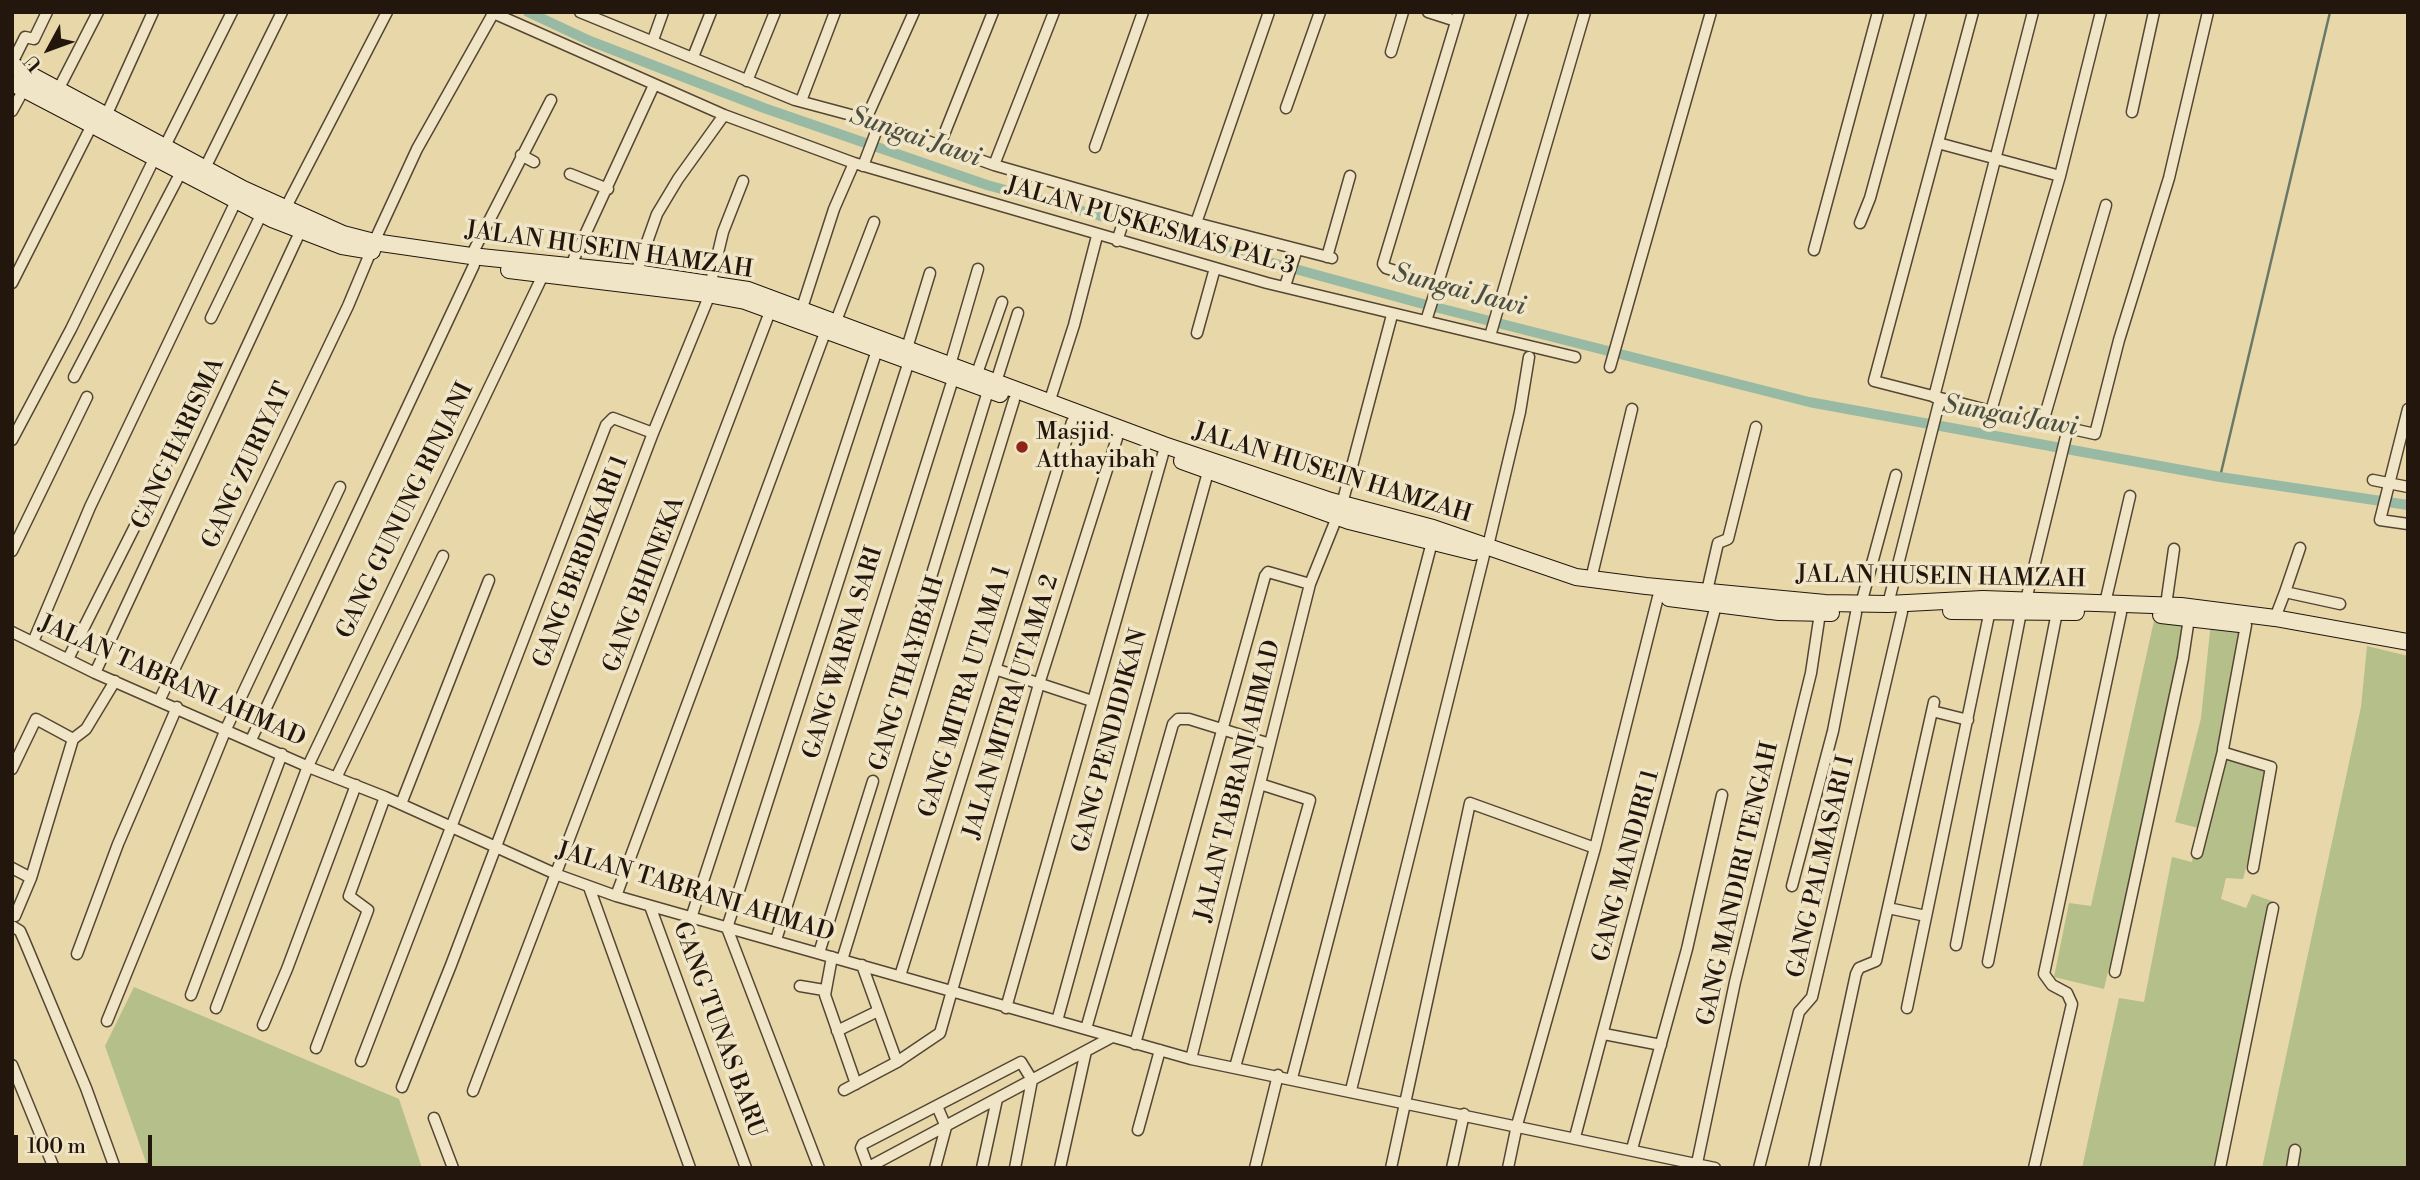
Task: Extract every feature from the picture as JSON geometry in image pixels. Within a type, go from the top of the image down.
[{"type":"street","points":[[12,64],[25,37],[34,39],[47,12]]},
{"type":"street","points":[[58,90],[98,12]]},
{"type":"street","points":[[12,283],[153,12]]},
{"type":"street","points":[[12,440],[232,12]]},
{"type":"street","points":[[205,168],[282,12]]},
{"type":"street","points":[[285,209],[387,12]]},
{"type":"street","points":[[653,40],[663,12]]},
{"type":"street","points":[[693,57],[711,12]]},
{"type":"street","points":[[747,81],[775,12]]},
{"type":"street","points":[[801,102],[835,12]]},
{"type":"street","points":[[866,119],[914,12]]},
{"type":"street","points":[[939,147],[993,12]]},
{"type":"street","points":[[994,164],[1054,12]]},
{"type":"street","points":[[1095,147],[1143,12]]},
{"type":"street","points":[[1196,223],[1269,12]]},
{"type":"street","points":[[1286,108],[1320,12]]},
{"type":"street","points":[[1391,51],[1403,12]]},
{"type":"street","points":[[1428,12],[1458,17],[1383,264],[1385,268],[1436,287]]},
{"type":"street","points":[[1427,317],[1523,12]]},
{"type":"street","points":[[1492,333],[1585,12]]},
{"type":"street","points":[[1611,363],[1711,12]]},
{"type":"street","points":[[1814,250],[1878,12]]},
{"type":"street","points":[[1860,223],[1870,198],[1921,12]]},
{"type":"street","points":[[1973,12],[1874,381],[1991,411],[2060,176],[2101,12]]},
{"type":"street","name":"GANG PALMASARI I","points":[[1759,1168],[1799,1013],[1812,997],[1938,412],[1937,398],[2033,12]]},
{"type":"street","points":[[2132,112],[2154,12]]},
{"type":"street","points":[[2030,418],[2067,433],[2095,434],[2119,340],[2169,178],[2208,12]]},
{"type":"street","name":"JALAN PUSKESMAS PAL 3","points":[[493,13],[724,115],[861,162],[1097,236],[1118,237],[1214,268],[1392,315],[1427,317],[1492,333],[1575,357]]},
{"type":"street","name":"GANG ZURIYAT","points":[[160,699],[348,306],[417,149],[493,13]]},
{"type":"street","points":[[583,13],[801,102],[866,119],[878,127],[1127,208],[1196,223],[1296,252],[1329,257],[1350,176]]},
{"type":"street","name":"JALAN HUSEIN HAMZAH","points":[[12,64],[58,90],[99,119]]},
{"type":"street","points":[[571,265],[608,190],[654,85]]},
{"type":"street","points":[[12,111],[18,86]]},
{"type":"street","name":"JALAN HUSEIN HAMZAH","points":[[18,86],[99,119],[160,151],[205,168],[320,226],[373,246]]},
{"type":"street","points":[[251,740],[521,155],[551,100]]},
{"type":"street","points":[[636,273],[657,214],[678,179],[724,115]]},
{"type":"street","points":[[802,308],[834,209],[878,127]]},
{"type":"street","points":[[1938,144],[2060,176]]},
{"type":"street","name":"JALAN HUSEIN HAMZAH","points":[[160,151],[182,170],[262,213],[300,232],[342,246],[373,246],[473,260],[543,275],[748,289],[802,308],[877,350],[908,355]]},
{"type":"street","points":[[521,155],[534,162]]},
{"type":"street","points":[[74,377],[182,170]]},
{"type":"street","points":[[570,174],[608,190]]},
{"type":"street","name":"GANG BERDIKARI 1","points":[[402,1087],[710,288],[723,232],[743,181]]},
{"type":"street","points":[[33,642],[100,483],[237,199]]},
{"type":"street","points":[[2043,422],[2106,205]]},
{"type":"street","points":[[1118,237],[1127,208]]},
{"type":"street","points":[[211,318],[262,213]]},
{"type":"street","points":[[616,896],[831,325],[874,222]]},
{"type":"street","name":"GANG HARISMA","points":[[95,673],[300,232]]},
{"type":"street","points":[[1049,403],[1074,325],[1097,236]]},
{"type":"street","points":[[1285,286],[1296,252]]},
{"type":"street","name":"JALAN HUSEIN HAMZAH","points":[[473,260],[571,265],[636,273],[710,288],[771,309],[831,325],[951,372],[1049,403],[1184,456],[1432,541],[1486,550],[1574,585],[1658,597],[1676,594]]},
{"type":"street","points":[[1197,333],[1214,268]]},
{"type":"street","name":"GANG WARNA SARI","points":[[776,940],[951,372],[978,269]]},
{"type":"street","points":[[819,1168],[727,928],[908,355],[930,274]]},
{"type":"street","name":"GANG GUNUNG RINJANI","points":[[216,1008],[308,766],[543,275]]},
{"type":"street","points":[[909,649],[983,383],[1002,302]]},
{"type":"street","name":"GANG BHINEKA","points":[[474,1091],[771,309]]},
{"type":"street","points":[[983,383],[1018,313]]},
{"type":"street","name":"JALAN TABRANI AHMAD","points":[[1191,1059],[1310,584],[1340,511],[1392,315]]},
{"type":"street","points":[[691,918],[877,350]]},
{"type":"street","points":[[1350,1090],[1520,412],[1529,357]]},
{"type":"street","name":"JALAN HUSEIN HAMZAH","points":[[983,383],[1014,400],[1072,422],[1163,454],[1184,456],[1208,472],[1539,566],[1591,579],[1676,594],[1820,613],[1859,608]]},
{"type":"street","points":[[12,551],[87,397]]},
{"type":"street","name":"GANG THAYIBAH","points":[[824,990],[837,959],[1014,400]]},
{"type":"street","points":[[1591,579],[1632,409]]},
{"type":"street","points":[[2408,409],[2381,517],[2408,524]]},
{"type":"street","points":[[68,659],[192,413]]},
{"type":"street","points":[[361,1061],[608,420],[613,418],[653,433]]},
{"type":"street","name":"GANG MITRA UTAMA 1","points":[[900,976],[1072,422]]},
{"type":"street","name":"GANG MANDIRI 1","points":[[1575,1137],[1604,1034],[1712,598],[1718,543],[1727,539],[1756,427]]},
{"type":"street","points":[[1956,945],[2024,606],[2067,433]]},
{"type":"street","name":"JALAN MITRA UTAMA 2","points":[[844,1090],[897,1062],[939,1035],[1039,684],[1117,438]]},
{"type":"street","points":[[1006,1008],[1163,454]]},
{"type":"street","name":"GANG PENDIDIKAN","points":[[1057,1021],[1208,472]]},
{"type":"street","points":[[1792,886],[1839,705],[1859,608],[1896,475]]},
{"type":"street","points":[[2373,480],[2408,487]]},
{"type":"street","points":[[107,1020],[203,791],[226,729],[340,486]]},
{"type":"street","points":[[2105,603],[2130,496]]},
{"type":"street","points":[[1292,1078],[1432,541]]},
{"type":"street","points":[[2274,618],[2300,548]]},
{"type":"street","points":[[2166,605],[2174,549]]},
{"type":"street","points":[[336,778],[443,556]]},
{"type":"street","points":[[1135,1044],[1265,576],[1268,572],[1310,584]]},
{"type":"street","points":[[401,804],[489,580]]},
{"type":"street","points":[[2285,592],[2340,604]]},
{"type":"street","points":[[1508,1168],[1517,1125],[1595,848],[1658,597]]},
{"type":"street","name":"JALAN HUSEIN HAMZAH","points":[[1712,598],[1859,608],[2105,603],[2166,605],[2408,651]]},
{"type":"street","name":"JALAN HUSEIN HAMZAH","points":[[2024,606],[2057,612],[2247,620],[2274,618],[2408,642]]},
{"type":"street","points":[[1907,1008],[1968,720],[1982,607]]},
{"type":"street","points":[[1988,962],[2057,612]]},
{"type":"street","name":"GANG MANDIRI TENGAH","points":[[1696,1166],[1738,970],[1811,673],[1820,613]]},
{"type":"street","points":[[2034,1168],[2072,1004],[2067,993],[2052,985],[2044,974],[2122,613]]},
{"type":"street","points":[[2115,972],[2183,658],[2189,618]]},
{"type":"street","points":[[2197,853],[2223,751],[2247,620]]},
{"type":"street","name":"JALAN TABRANI AHMAD","points":[[12,632],[95,673],[450,825],[558,875],[616,896],[1191,1059],[1715,1168]]},
{"type":"street","points":[[995,669],[1092,701]]},
{"type":"street","points":[[115,681],[86,729],[73,739],[32,878],[13,921],[24,940],[86,1088],[115,1168]]},
{"type":"street","points":[[1814,1168],[1856,974],[1859,968],[1876,961],[1933,706],[1968,720]]},
{"type":"street","points":[[77,954],[118,844],[177,707]]},
{"type":"street","points":[[1086,1029],[1170,730],[1178,719],[1184,718],[1270,744]]},
{"type":"street","points":[[12,769],[36,719],[73,739]]},
{"type":"street","points":[[2223,751],[2271,767],[2253,867]]},
{"type":"street","points":[[191,995],[282,754]]},
{"type":"street","points":[[819,953],[873,780]]},
{"type":"street","points":[[1235,1067],[1310,799],[1260,784]]},
{"type":"street","points":[[263,1025],[287,969],[356,785]]},
{"type":"street","points":[[1632,1149],[1696,912],[1722,795]]},
{"type":"street","points":[[316,1048],[368,910],[349,896],[385,797]]},
{"type":"street","points":[[1391,1168],[1403,1102],[1470,803],[1595,848]]},
{"type":"street","points":[[12,868],[32,878]]},
{"type":"street","points":[[589,887],[690,1168]]},
{"type":"street","name":"GANG TUNAS BARU","points":[[650,906],[746,1168]]},
{"type":"street","points":[[1888,908],[1926,916]]},
{"type":"street","points":[[2220,1168],[2273,908]]},
{"type":"street","points":[[862,965],[897,1062]]},
{"type":"street","points":[[800,986],[824,990],[856,1084]]},
{"type":"street","points":[[837,1031],[878,1011]]},
{"type":"street","points":[[1604,1034],[1661,1045]]},
{"type":"street","points":[[1015,1168],[1032,1080],[1021,1062],[863,1145],[867,1167],[880,1164],[982,1107],[998,1099],[1032,1080],[1112,1037]]},
{"type":"street","points":[[1138,1130],[1160,1050]]},
{"type":"street","points":[[1060,1168],[1086,1051]]},
{"type":"street","points":[[12,1065],[54,1168]]},
{"type":"street","points":[[1255,1168],[1278,1075]]},
{"type":"street","points":[[974,1087],[982,1107]]},
{"type":"street","points":[[982,1168],[998,1099]]},
{"type":"street","points":[[935,1168],[946,1127],[937,1106]]},
{"type":"street","points":[[1452,1168],[1464,1114]]},
{"type":"street","points":[[434,1118],[453,1168]]},
{"type":"street","points":[[2292,1168],[2295,1150]]},
{"type":"green space","points":[[2212,612],[2247,616],[2221,753],[2272,771],[2243,879],[2226,878],[2221,899],[2246,908],[2252,894],[2272,901],[2217,1168],[2082,1168],[2119,998],[2144,1002],[2172,857],[2192,862],[2198,828],[2175,822],[2201,718]]},
{"type":"green space","points":[[2155,616],[2190,619],[2104,989],[2054,977],[2069,903],[2091,906]]},
{"type":"green space","points":[[2367,646],[2408,656],[2406,1168],[2262,1168],[2361,707]]},
{"type":"green space","points":[[134,987],[399,1099],[422,1168],[148,1168],[105,1046]]},
{"type":"waterway","name":"Sungai Jawi","points":[[528,12],[590,41],[764,108],[987,185],[1427,305],[1809,402],[2220,477],[2408,505]]},
{"type":"waterway","points":[[2220,477],[2330,12]]},
{"type":"place","name":"Masjid Atthayibah","points":[[1022,447]]}]
